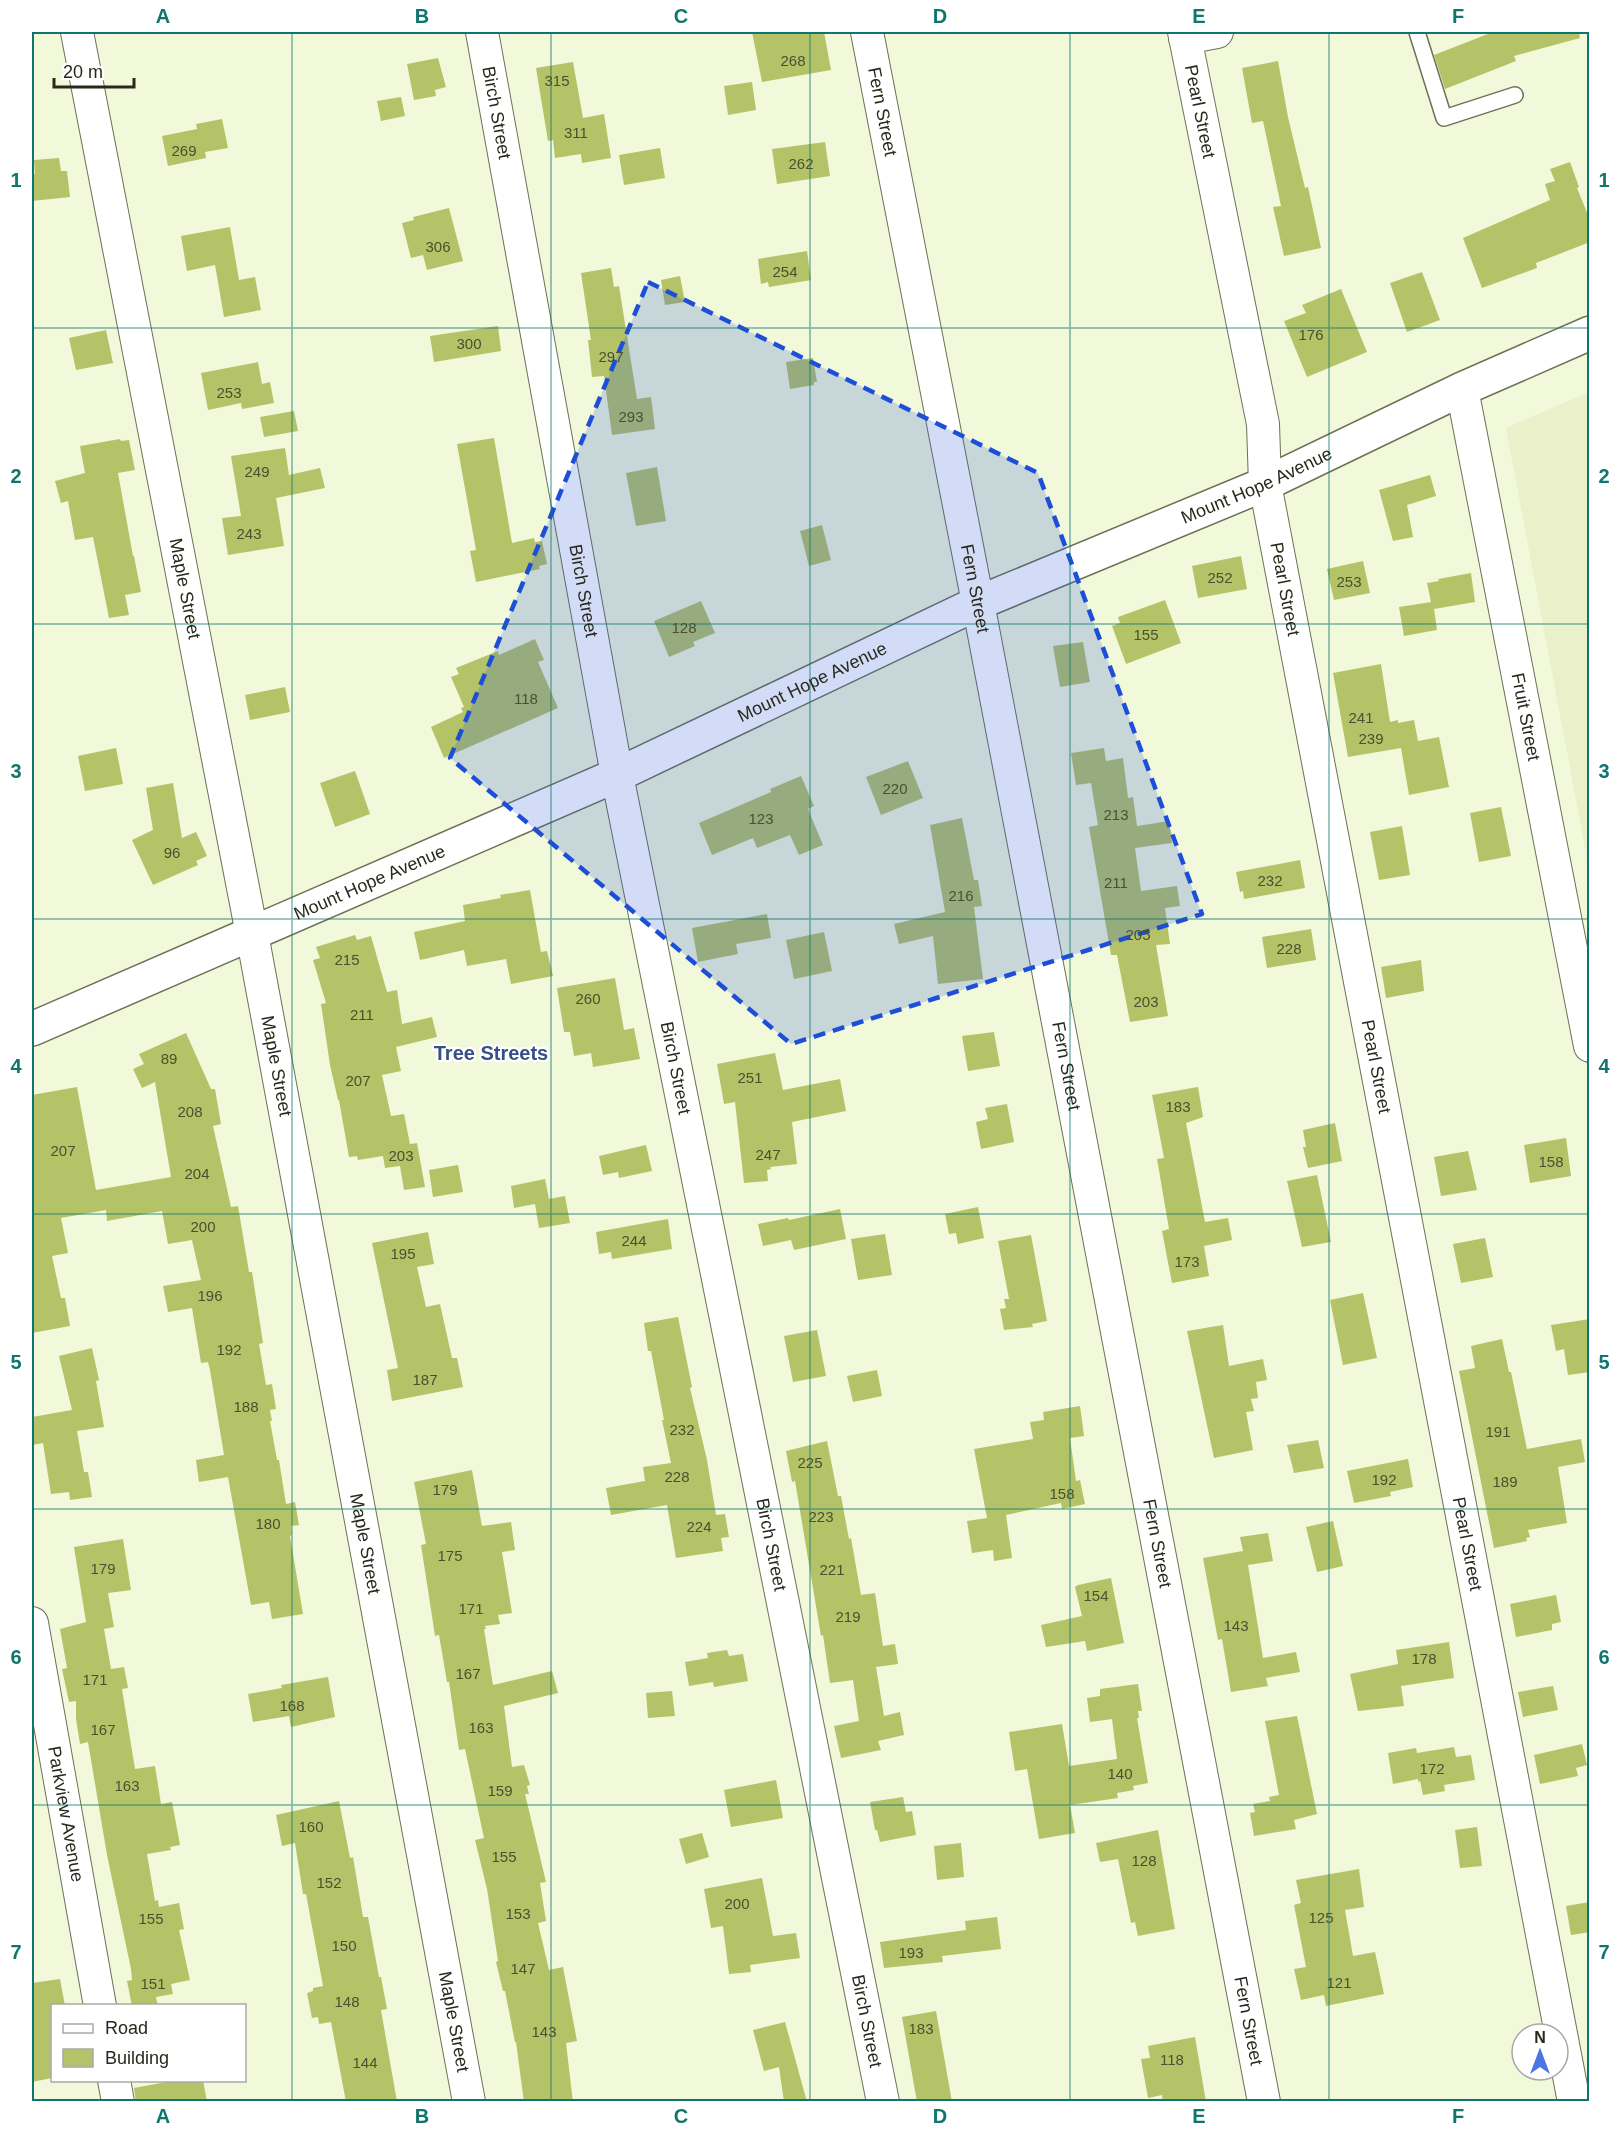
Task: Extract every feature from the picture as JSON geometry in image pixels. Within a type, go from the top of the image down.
[{"type":"street","name":"Maple Street","points":[[77,32],[252,934],[469,2102]]},
{"type":"street","name":"Birch Street","points":[[482,32],[617,775],[883,2102]]},
{"type":"street","name":"Fern Street","points":[[867,32],[1264,2102]]},
{"type":"street","points":[[1184,35],[1217,32]]},
{"type":"street","name":"Pearl Street","points":[[1184,35],[1263,424],[1265,484],[1574,2102]]},
{"type":"street","name":"Mount Hope Avenue","points":[[32,1029],[617,775],[978,603],[1265,484],[1462,389],[1590,333]]},
{"type":"street","name":"Fruit Street","points":[[1462,389],[1590,1046]]},
{"type":"street","name":"Parkview Avenue","points":[[32,1623],[100,2004]]},
{"type":"street","points":[[114,2082],[118,2102]]},
{"type":"lane","points":[[1418,32],[1444,118],[1515,95]]},
{"type":"highlighted area","points":[[648,282],[1038,473],[1202,914],[791,1044],[450,758]]},
{"type":"shaded area","points":[[1589,392],[1589,869],[1506,428]]},
{"type":"building","points":[[752,32],[824,32],[831,70],[762,82]]},
{"type":"building","points":[[1493,32],[1579,32],[1580,38],[1514,56],[1516,61],[1445,89],[1434,55]]},
{"type":"building","points":[[438,58],[446,87],[435,90],[436,96],[414,100],[407,64]]},
{"type":"building","points":[[1278,61],[1288,117],[1305,188],[1308,187],[1321,248],[1284,256],[1273,207],[1281,206],[1263,121],[1252,123],[1242,68]]},
{"type":"building","points":[[573,62],[583,118],[604,114],[611,158],[582,163],[581,154],[555,158],[553,140],[548,141],[536,68]]},
{"type":"building","points":[[752,82],[756,110],[728,115],[724,86]]},
{"type":"building","points":[[401,97],[405,116],[381,121],[377,101]]},
{"type":"building","points":[[222,119],[228,148],[205,152],[206,158],[168,166],[162,136],[197,129],[196,124]]},
{"type":"building","points":[[825,142],[830,176],[777,184],[772,149]]},
{"type":"building","points":[[660,148],[665,178],[624,185],[619,155]]},
{"type":"building","points":[[59,158],[61,171],[67,171],[70,197],[32,201],[34,160]]},
{"type":"building","points":[[1570,162],[1579,187],[1577,188],[1590,220],[1590,242],[1536,263],[1537,268],[1482,288],[1463,238],[1550,200],[1545,184],[1555,181],[1550,169]]},
{"type":"building","points":[[449,208],[463,261],[427,270],[423,255],[411,258],[402,223],[414,220],[413,217]]},
{"type":"building","points":[[230,227],[239,280],[255,277],[261,310],[224,317],[215,265],[187,271],[181,236]]},
{"type":"building","points":[[807,251],[811,280],[769,287],[768,282],[761,284],[758,259]]},
{"type":"building","points":[[611,268],[614,287],[619,286],[637,399],[651,397],[655,429],[612,435],[604,376],[592,377],[588,340],[591,340],[581,273]]},
{"type":"building","points":[[1422,272],[1440,320],[1407,332],[1390,283]]},
{"type":"building","points":[[680,276],[685,302],[665,305],[661,280]]},
{"type":"building","points":[[1341,289],[1367,352],[1307,377],[1284,321],[1306,313],[1302,305]]},
{"type":"building","points":[[498,326],[501,351],[434,362],[430,336]]},
{"type":"building","points":[[106,330],[113,363],[76,370],[69,338]]},
{"type":"building","points":[[813,358],[817,382],[814,382],[814,385],[790,389],[786,362]]},
{"type":"building","points":[[258,362],[262,384],[270,382],[274,403],[242,409],[241,403],[208,410],[201,373]]},
{"type":"building","points":[[294,411],[298,431],[264,437],[260,417]]},
{"type":"building","points":[[494,438],[512,543],[534,538],[535,542],[542,541],[547,564],[539,566],[540,569],[476,582],[470,551],[476,550],[457,444]]},
{"type":"building","points":[[120,439],[121,441],[129,440],[135,470],[118,473],[141,592],[125,595],[129,615],[109,618],[93,537],[75,540],[68,501],[61,503],[55,481],[85,473],[80,446]]},
{"type":"building","points":[[285,448],[289,475],[320,468],[325,488],[276,498],[284,546],[228,555],[222,518],[241,516],[231,456]]},
{"type":"building","points":[[657,467],[666,521],[636,526],[626,473]]},
{"type":"building","points":[[1430,475],[1436,496],[1407,505],[1413,537],[1393,541],[1379,490]]},
{"type":"building","points":[[822,525],[831,560],[809,566],[800,531]]},
{"type":"building","points":[[1241,556],[1247,589],[1198,598],[1192,566]]},
{"type":"building","points":[[1363,561],[1370,593],[1334,600],[1327,569]]},
{"type":"building","points":[[1471,573],[1475,602],[1434,609],[1437,630],[1404,636],[1399,607],[1431,602],[1427,583]]},
{"type":"building","points":[[1165,600],[1181,643],[1126,664],[1112,626],[1120,623],[1118,617]]},
{"type":"building","points":[[701,601],[715,633],[693,642],[695,646],[669,657],[654,621]]},
{"type":"building","points":[[535,639],[544,660],[538,662],[558,708],[444,758],[431,727],[463,712],[461,708],[464,707],[451,677],[459,674],[456,668],[498,651],[499,655]]},
{"type":"building","points":[[1083,642],[1090,682],[1060,687],[1053,646]]},
{"type":"building","points":[[1381,664],[1390,722],[1414,720],[1418,741],[1439,737],[1449,787],[1409,795],[1401,748],[1348,757],[1333,673]]},
{"type":"building","points":[[285,687],[290,712],[250,720],[245,695]]},
{"type":"building","points":[[116,748],[123,784],[85,791],[78,756]]},
{"type":"building","points":[[1104,748],[1106,761],[1123,758],[1128,798],[1133,797],[1137,826],[1169,821],[1172,843],[1135,848],[1141,891],[1177,886],[1180,906],[1165,908],[1170,944],[1156,945],[1168,1016],[1130,1022],[1117,955],[1111,955],[1089,827],[1098,825],[1091,783],[1076,785],[1071,753]]},
{"type":"building","points":[[908,761],[923,798],[881,815],[866,777]]},
{"type":"building","points":[[355,771],[370,814],[335,827],[320,783]]},
{"type":"building","points":[[801,776],[814,806],[808,809],[823,845],[799,855],[790,835],[757,848],[753,838],[712,855],[699,823],[771,792],[770,789]]},
{"type":"building","points":[[173,783],[182,838],[196,832],[207,856],[196,861],[198,865],[153,885],[132,840],[153,830],[146,788]]},
{"type":"building","points":[[1501,807],[1511,856],[1479,862],[1470,813]]},
{"type":"building","points":[[962,818],[974,880],[978,880],[982,906],[974,907],[983,979],[938,984],[933,936],[899,944],[894,924],[945,912],[930,825]]},
{"type":"building","points":[[1402,826],[1410,875],[1379,880],[1370,832]]},
{"type":"building","points":[[1300,860],[1305,888],[1244,899],[1243,891],[1240,892],[1236,872]]},
{"type":"building","points":[[530,890],[541,952],[547,951],[553,976],[511,984],[506,959],[467,966],[464,950],[420,960],[414,932],[465,921],[463,905]]},
{"type":"building","points":[[767,914],[771,938],[736,944],[738,954],[698,962],[692,928]]},
{"type":"building","points":[[1311,929],[1316,960],[1267,968],[1262,937]]},
{"type":"building","points":[[824,932],[832,971],[794,979],[786,940]]},
{"type":"building","points":[[355,935],[357,940],[371,936],[387,992],[397,990],[402,1024],[432,1017],[437,1037],[396,1047],[401,1071],[382,1075],[391,1116],[404,1114],[410,1144],[417,1143],[425,1187],[404,1190],[400,1166],[385,1168],[383,1156],[358,1160],[357,1156],[349,1157],[330,1065],[321,1004],[326,1003],[313,960],[320,958],[316,947]]},
{"type":"building","points":[[1421,960],[1424,991],[1386,998],[1381,967]]},
{"type":"building","points":[[615,978],[624,1030],[634,1028],[640,1059],[593,1067],[591,1053],[574,1056],[570,1032],[564,1032],[557,988]]},
{"type":"building","points":[[994,1032],[1000,1066],[968,1071],[962,1036]]},
{"type":"building","points":[[186,1033],[211,1089],[215,1089],[221,1124],[213,1126],[231,1207],[238,1206],[249,1272],[252,1272],[263,1343],[259,1344],[266,1385],[272,1384],[276,1409],[270,1410],[272,1421],[270,1421],[277,1460],[279,1460],[286,1504],[295,1502],[299,1525],[291,1526],[292,1535],[290,1536],[303,1614],[272,1619],[269,1602],[251,1605],[228,1477],[199,1482],[196,1460],[224,1455],[210,1370],[208,1362],[201,1363],[192,1308],[168,1312],[163,1286],[201,1280],[192,1240],[168,1244],[162,1211],[107,1221],[106,1210],[61,1218],[68,1253],[52,1256],[61,1298],[65,1298],[70,1326],[32,1333],[32,1095],[77,1087],[96,1190],[171,1177],[155,1082],[142,1088],[133,1069],[144,1064],[139,1054]]},
{"type":"building","points":[[775,1053],[783,1090],[840,1079],[846,1111],[792,1122],[797,1164],[770,1167],[771,1169],[767,1170],[768,1181],[744,1183],[735,1102],[724,1104],[717,1064]]},
{"type":"building","points":[[1198,1087],[1203,1117],[1186,1123],[1205,1222],[1228,1218],[1232,1240],[1204,1246],[1209,1276],[1172,1283],[1162,1231],[1169,1229],[1157,1159],[1164,1158],[1152,1095]]},
{"type":"building","points":[[1007,1104],[1014,1142],[981,1149],[976,1122],[988,1119],[985,1108]]},
{"type":"building","points":[[1335,1123],[1342,1161],[1308,1168],[1303,1147],[1306,1147],[1303,1130]]},
{"type":"building","points":[[1566,1138],[1571,1176],[1530,1183],[1524,1145]]},
{"type":"building","points":[[646,1145],[652,1171],[619,1178],[618,1172],[603,1175],[599,1156]]},
{"type":"building","points":[[1468,1151],[1477,1190],[1441,1196],[1434,1157]]},
{"type":"building","points":[[458,1165],[463,1192],[433,1197],[429,1170]]},
{"type":"building","points":[[1317,1175],[1331,1242],[1302,1247],[1287,1181]]},
{"type":"building","points":[[545,1179],[549,1199],[565,1196],[570,1223],[539,1228],[535,1204],[514,1208],[511,1186]]},
{"type":"building","points":[[978,1207],[984,1238],[958,1244],[956,1233],[949,1234],[945,1214]]},
{"type":"building","points":[[840,1209],[846,1239],[794,1250],[791,1240],[763,1246],[758,1224]]},
{"type":"building","points":[[668,1219],[672,1249],[612,1259],[611,1252],[599,1254],[596,1232]]},
{"type":"building","points":[[428,1232],[434,1264],[417,1267],[426,1307],[440,1304],[452,1358],[457,1358],[463,1387],[392,1401],[387,1370],[398,1368],[372,1243]]},
{"type":"building","points":[[885,1234],[892,1275],[858,1280],[851,1239]]},
{"type":"building","points":[[1031,1235],[1047,1321],[1032,1324],[1033,1327],[1004,1330],[1000,1309],[1006,1308],[1004,1299],[1009,1299],[998,1241]]},
{"type":"building","points":[[1485,1238],[1493,1277],[1461,1283],[1453,1244]]},
{"type":"building","points":[[1363,1293],[1377,1358],[1343,1365],[1330,1300]]},
{"type":"building","points":[[678,1317],[716,1515],[725,1514],[729,1537],[721,1538],[723,1551],[676,1558],[667,1505],[611,1515],[606,1488],[645,1481],[643,1467],[671,1463],[644,1323]]},
{"type":"building","points":[[1590,1319],[1590,1372],[1568,1375],[1564,1349],[1556,1351],[1551,1325]]},
{"type":"building","points":[[1223,1325],[1229,1366],[1263,1359],[1267,1380],[1256,1382],[1258,1398],[1251,1399],[1254,1411],[1246,1412],[1253,1450],[1214,1458],[1187,1331]]},
{"type":"building","points":[[817,1330],[826,1376],[793,1382],[784,1336]]},
{"type":"building","points":[[1502,1339],[1527,1449],[1581,1439],[1585,1462],[1558,1467],[1567,1523],[1528,1530],[1530,1537],[1526,1538],[1527,1541],[1494,1548],[1459,1371],[1475,1368],[1471,1346]]},
{"type":"building","points":[[92,1348],[99,1380],[96,1381],[104,1427],[77,1431],[84,1472],[88,1472],[92,1497],[70,1500],[69,1492],[51,1494],[43,1443],[32,1445],[32,1417],[72,1410],[59,1356]]},
{"type":"building","points":[[877,1370],[882,1396],[853,1402],[847,1376]]},
{"type":"building","points":[[1080,1406],[1084,1436],[1070,1438],[1076,1481],[1080,1480],[1085,1504],[1062,1509],[1061,1503],[1006,1515],[1012,1558],[994,1561],[993,1550],[972,1553],[967,1521],[987,1518],[974,1449],[1033,1439],[1030,1422],[1044,1420],[1043,1412]]},
{"type":"building","points":[[1318,1440],[1324,1468],[1294,1473],[1287,1445]]},
{"type":"building","points":[[827,1441],[838,1496],[841,1496],[849,1539],[851,1538],[861,1595],[875,1593],[883,1646],[895,1644],[898,1664],[876,1667],[884,1716],[900,1712],[904,1735],[878,1741],[881,1750],[841,1758],[834,1726],[859,1721],[853,1680],[830,1683],[795,1481],[792,1482],[786,1451]]},
{"type":"building","points":[[1408,1459],[1413,1487],[1390,1492],[1391,1496],[1354,1503],[1347,1471]]},
{"type":"building","points":[[472,1470],[482,1526],[511,1522],[515,1550],[502,1552],[512,1613],[498,1615],[500,1624],[485,1626],[486,1629],[484,1629],[493,1685],[552,1671],[558,1693],[504,1706],[512,1767],[524,1765],[530,1785],[527,1786],[529,1794],[525,1794],[546,1882],[540,1883],[546,1921],[538,1923],[549,1970],[563,1967],[577,2041],[566,2043],[573,2102],[524,2102],[516,2042],[496,1962],[498,1961],[487,1889],[475,1840],[484,1838],[465,1749],[459,1750],[439,1635],[435,1636],[421,1545],[426,1544],[414,1482]]},
{"type":"building","points":[[1333,1521],[1343,1566],[1317,1572],[1306,1527]]},
{"type":"building","points":[[1268,1533],[1273,1561],[1248,1565],[1263,1658],[1296,1652],[1300,1672],[1266,1678],[1268,1686],[1231,1692],[1222,1639],[1218,1640],[1203,1558],[1243,1551],[1240,1537]]},
{"type":"building","points":[[123,1539],[131,1590],[108,1593],[114,1627],[104,1629],[111,1669],[124,1667],[128,1688],[122,1689],[135,1769],[155,1766],[161,1804],[172,1802],[180,1845],[170,1847],[171,1850],[147,1854],[155,1901],[158,1900],[159,1907],[179,1903],[184,1929],[179,1930],[190,1980],[171,1984],[173,1994],[156,1997],[158,2004],[132,2004],[127,1981],[132,1980],[131,1969],[107,1855],[88,1742],[80,1744],[76,1701],[69,1702],[62,1669],[67,1668],[60,1629],[86,1622],[74,1547]]},
{"type":"building","points":[[1111,1578],[1124,1643],[1087,1651],[1085,1641],[1046,1647],[1041,1625],[1082,1616],[1075,1587]]},
{"type":"building","points":[[1556,1595],[1561,1622],[1552,1624],[1552,1630],[1516,1637],[1510,1604]]},
{"type":"building","points":[[1449,1642],[1454,1678],[1401,1686],[1404,1706],[1358,1711],[1350,1674],[1398,1664],[1396,1650]]},
{"type":"building","points":[[727,1650],[729,1656],[743,1654],[748,1681],[714,1687],[713,1682],[689,1686],[685,1662],[708,1658],[707,1653]]},
{"type":"building","points":[[328,1677],[335,1717],[291,1727],[289,1716],[253,1722],[248,1694],[282,1688],[281,1685]]},
{"type":"building","points":[[1138,1684],[1142,1711],[1138,1711],[1139,1718],[1137,1718],[1148,1783],[1133,1786],[1134,1790],[1117,1793],[1118,1798],[1070,1805],[1075,1833],[1039,1839],[1027,1769],[1015,1771],[1009,1732],[1062,1724],[1069,1766],[1117,1759],[1112,1719],[1090,1722],[1087,1698],[1100,1696],[1100,1689]]},
{"type":"building","points":[[1553,1686],[1558,1710],[1523,1717],[1518,1692]]},
{"type":"building","points":[[672,1691],[675,1716],[648,1718],[646,1693]]},
{"type":"building","points":[[1297,1716],[1317,1814],[1294,1820],[1296,1829],[1254,1836],[1250,1813],[1255,1812],[1253,1804],[1270,1801],[1269,1797],[1279,1795],[1265,1721]]},
{"type":"building","points":[[1582,1744],[1587,1765],[1576,1768],[1578,1776],[1540,1784],[1534,1755]]},
{"type":"building","points":[[1454,1747],[1456,1757],[1471,1755],[1475,1780],[1444,1785],[1445,1791],[1423,1795],[1418,1779],[1393,1784],[1388,1753],[1416,1748],[1417,1753]]},
{"type":"building","points":[[776,1780],[783,1818],[731,1827],[724,1790]]},
{"type":"building","points":[[903,1797],[906,1812],[912,1811],[916,1835],[880,1842],[877,1830],[875,1830],[870,1802]]},
{"type":"building","points":[[339,1801],[350,1858],[353,1857],[363,1917],[368,1917],[379,1977],[381,1977],[387,2009],[381,2010],[397,2102],[346,2102],[331,2022],[319,2024],[318,2017],[312,2018],[307,1993],[313,1991],[313,1988],[323,1986],[306,1894],[303,1894],[295,1843],[282,1846],[276,1815]]},
{"type":"building","points":[[1477,1827],[1482,1866],[1460,1868],[1455,1830]]},
{"type":"building","points":[[1158,1830],[1175,1929],[1138,1936],[1135,1922],[1131,1923],[1118,1859],[1100,1862],[1096,1843]]},
{"type":"building","points":[[702,1833],[709,1857],[686,1864],[679,1839]]},
{"type":"building","points":[[961,1843],[964,1877],[937,1880],[934,1846]]},
{"type":"building","points":[[1359,1869],[1364,1907],[1345,1910],[1353,1956],[1375,1952],[1384,1994],[1326,2006],[1324,1995],[1301,2000],[1294,1969],[1306,1967],[1294,1905],[1301,1903],[1296,1880]]},
{"type":"building","points":[[762,1878],[773,1936],[796,1933],[800,1958],[750,1965],[751,1972],[729,1974],[723,1926],[711,1928],[704,1889]]},
{"type":"building","points":[[1590,1902],[1590,1932],[1571,1935],[1566,1906]]},
{"type":"building","points":[[997,1917],[1001,1949],[942,1956],[943,1962],[884,1968],[880,1942],[966,1930],[965,1921]]},
{"type":"building","points":[[60,1979],[65,2004],[51,2004],[51,2078],[32,2082],[32,1983]]},
{"type":"building","points":[[936,2011],[952,2102],[917,2102],[902,2017]]},
{"type":"building","points":[[785,2022],[807,2102],[784,2102],[779,2067],[764,2071],[753,2030]]},
{"type":"building","points":[[1195,2037],[1206,2102],[1163,2102],[1162,2095],[1148,2098],[1141,2059],[1150,2058],[1148,2046]]},
{"type":"building","points":[[166,2082],[203,2082],[207,2102],[136,2102],[134,2088]]},
{"type":"district","name":"Tree Streets","points":[[491,1053]]}]
